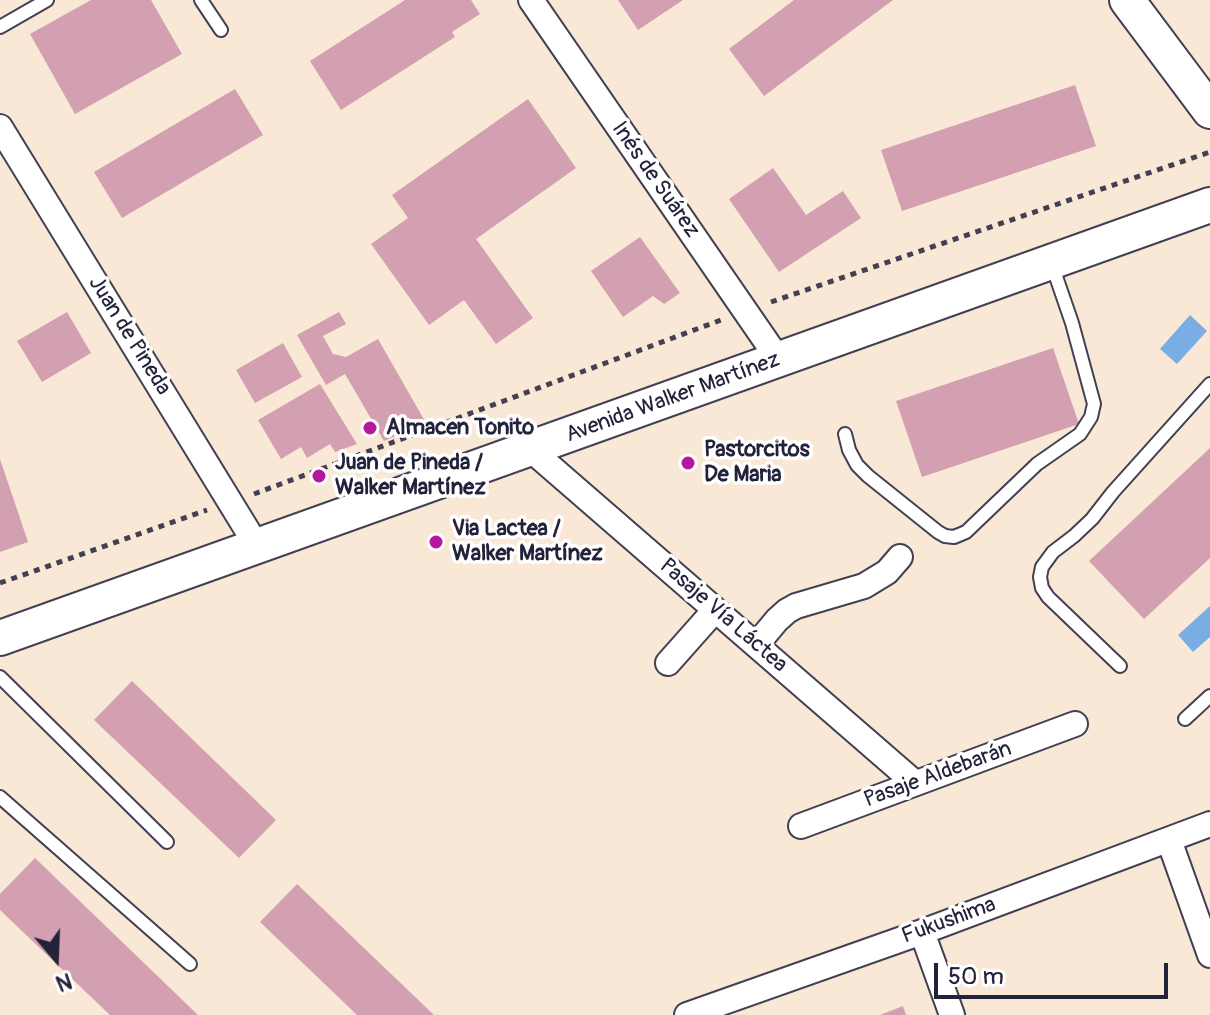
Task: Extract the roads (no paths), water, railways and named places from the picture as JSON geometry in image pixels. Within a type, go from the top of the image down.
[{"type":"main road","points":[[1127,0],[1210,111]]},
{"type":"main road","name":"Avenida Walker Martínez","points":[[0,638],[1210,205]]},
{"type":"street","name":"Inés de Suárez","points":[[531,0],[779,360]]},
{"type":"street","name":"Juan de Pineda","points":[[0,127],[257,546]]},
{"type":"street","name":"Pasaje Vía Láctea","points":[[530,449],[915,783]]},
{"type":"street","points":[[756,645],[787,611],[864,586],[887,572],[900,557]]},
{"type":"street","points":[[668,663],[715,610]]},
{"type":"street","name":"Pasaje Aldebarán","points":[[801,826],[1075,724]]},
{"type":"street","name":"Fukushima","points":[[687,1015],[922,932],[1210,824]]},
{"type":"street","points":[[1169,840],[1210,955]]},
{"type":"street","points":[[922,932],[952,1015]]},
{"type":"lane","points":[[0,27],[47,0]]},
{"type":"lane","points":[[201,0],[221,30]]},
{"type":"lane","points":[[845,434],[857,465],[926,523],[945,536],[954,537],[966,532],[1037,464],[1080,434],[1091,417],[1094,404],[1051,261]]},
{"type":"lane","points":[[1120,666],[1048,597],[1042,588],[1042,567],[1053,552],[1092,519],[1210,384]]},
{"type":"lane","points":[[0,677],[167,842]]},
{"type":"lane","points":[[1185,719],[1210,696]]},
{"type":"lane","points":[[0,797],[190,964]]},
{"type":"water","points":[[1190,315],[1207,331],[1177,364],[1160,349]]},
{"type":"water","points":[[1210,606],[1210,637],[1193,652],[1178,635]]},
{"type":"place","name":"Almacen Tonito","points":[[370,428]]},
{"type":"place","name":"Pastorcitos De Maria","points":[[688,463]]},
{"type":"place","name":"Juan de Pineda / Walker Martínez","points":[[319,476]]},
{"type":"place","name":"Via Lactea / Walker Martínez","points":[[436,542]]}]
